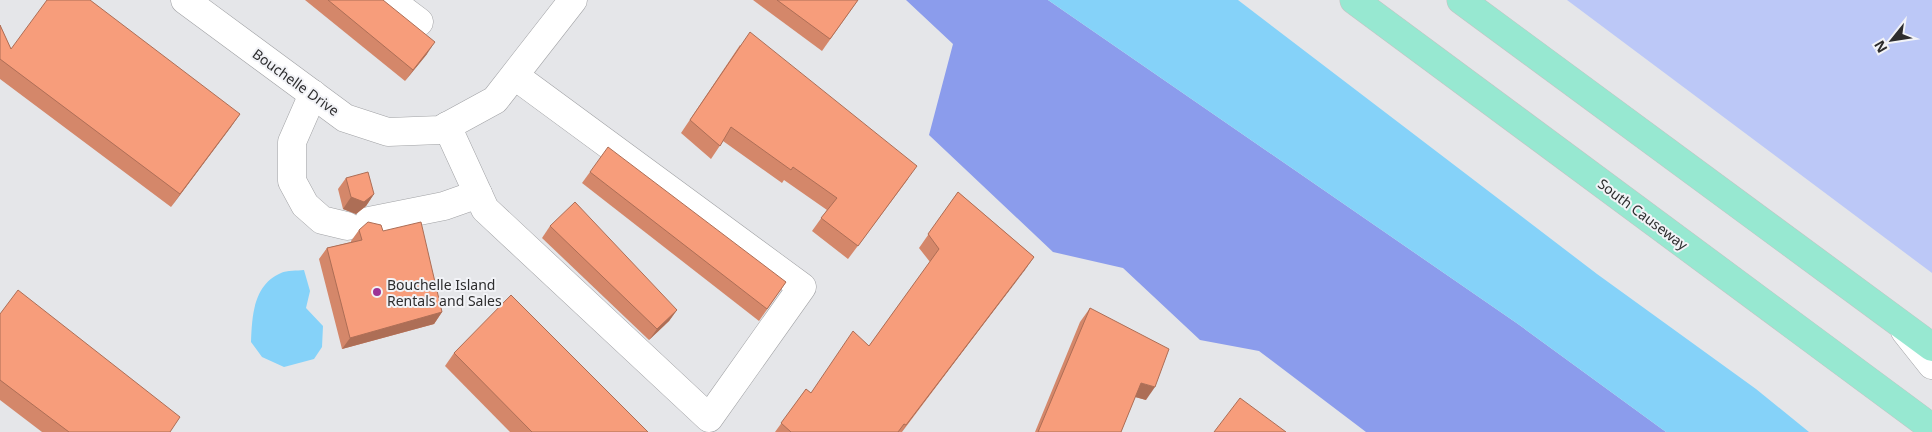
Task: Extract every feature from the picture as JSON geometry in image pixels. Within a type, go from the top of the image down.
[{"type":"main road","name":"South Causeway","points":[[1354,0],[1932,428]]},
{"type":"main road","points":[[1462,0],[1932,347]]},
{"type":"street","points":[[390,0],[419,22]]},
{"type":"street","name":"Bouchelle Drive","points":[[192,2],[345,118],[388,132],[440,130],[496,100],[573,0]]},
{"type":"street","points":[[447,126],[485,209],[709,418],[802,287],[515,76]]},
{"type":"street","points":[[314,94],[292,142],[292,181],[305,205],[322,220],[358,224],[444,206],[478,194]]},
{"type":"street","points":[[1898,322],[1932,365]]},
{"type":"shaded area","points":[[906,0],[1048,0],[1518,324],[1666,432],[1366,432],[1259,351],[1200,340],[1123,268],[1053,252],[929,135],[953,44]]},
{"type":"shaded area","points":[[1048,0],[1238,0],[1597,274],[1756,389],[1809,432],[1666,432],[1518,324]]},
{"type":"shaded area","points":[[1567,0],[1932,0],[1932,273]]},
{"type":"shaded area","points":[[304,270],[310,291],[306,308],[323,326],[322,347],[314,359],[284,367],[262,357],[251,342],[254,312],[259,294],[272,278],[283,272]]},
{"type":"building","points":[[47,0],[90,0],[240,114],[180,194],[0,59],[0,25],[11,49]]},
{"type":"building","points":[[328,0],[383,0],[435,42],[413,70]]},
{"type":"building","points":[[777,0],[858,0],[830,39]]},
{"type":"building","points":[[750,32],[917,166],[858,246],[821,218],[837,198],[793,167],[791,170],[731,127],[720,146],[690,120]]},
{"type":"building","points":[[608,147],[786,282],[767,309],[590,172]]},
{"type":"building","points":[[368,172],[374,194],[364,202],[351,197],[346,178]]},
{"type":"building","points":[[958,192],[1034,257],[906,425],[904,424],[898,432],[791,432],[781,423],[806,389],[811,393],[853,331],[869,346],[939,249],[928,234]]},
{"type":"building","points":[[575,202],[677,310],[657,329],[550,226]]},
{"type":"building","name":"Bouchelle Island Rentals and Sales","points":[[368,222],[381,225],[383,231],[421,222],[442,312],[350,338],[327,248],[362,240],[359,230]]},
{"type":"building","points":[[18,290],[180,417],[170,432],[69,432],[0,380],[0,314]]},
{"type":"building","points":[[511,295],[648,432],[532,432],[454,353]]},
{"type":"building","points":[[1090,308],[1169,349],[1155,387],[1141,383],[1121,432],[1038,432]]},
{"type":"building","points":[[1240,398],[1286,432],[1214,432]]},
{"type":"place","name":"Bouchelle Island Rentals and Sales","points":[[377,292]]}]
